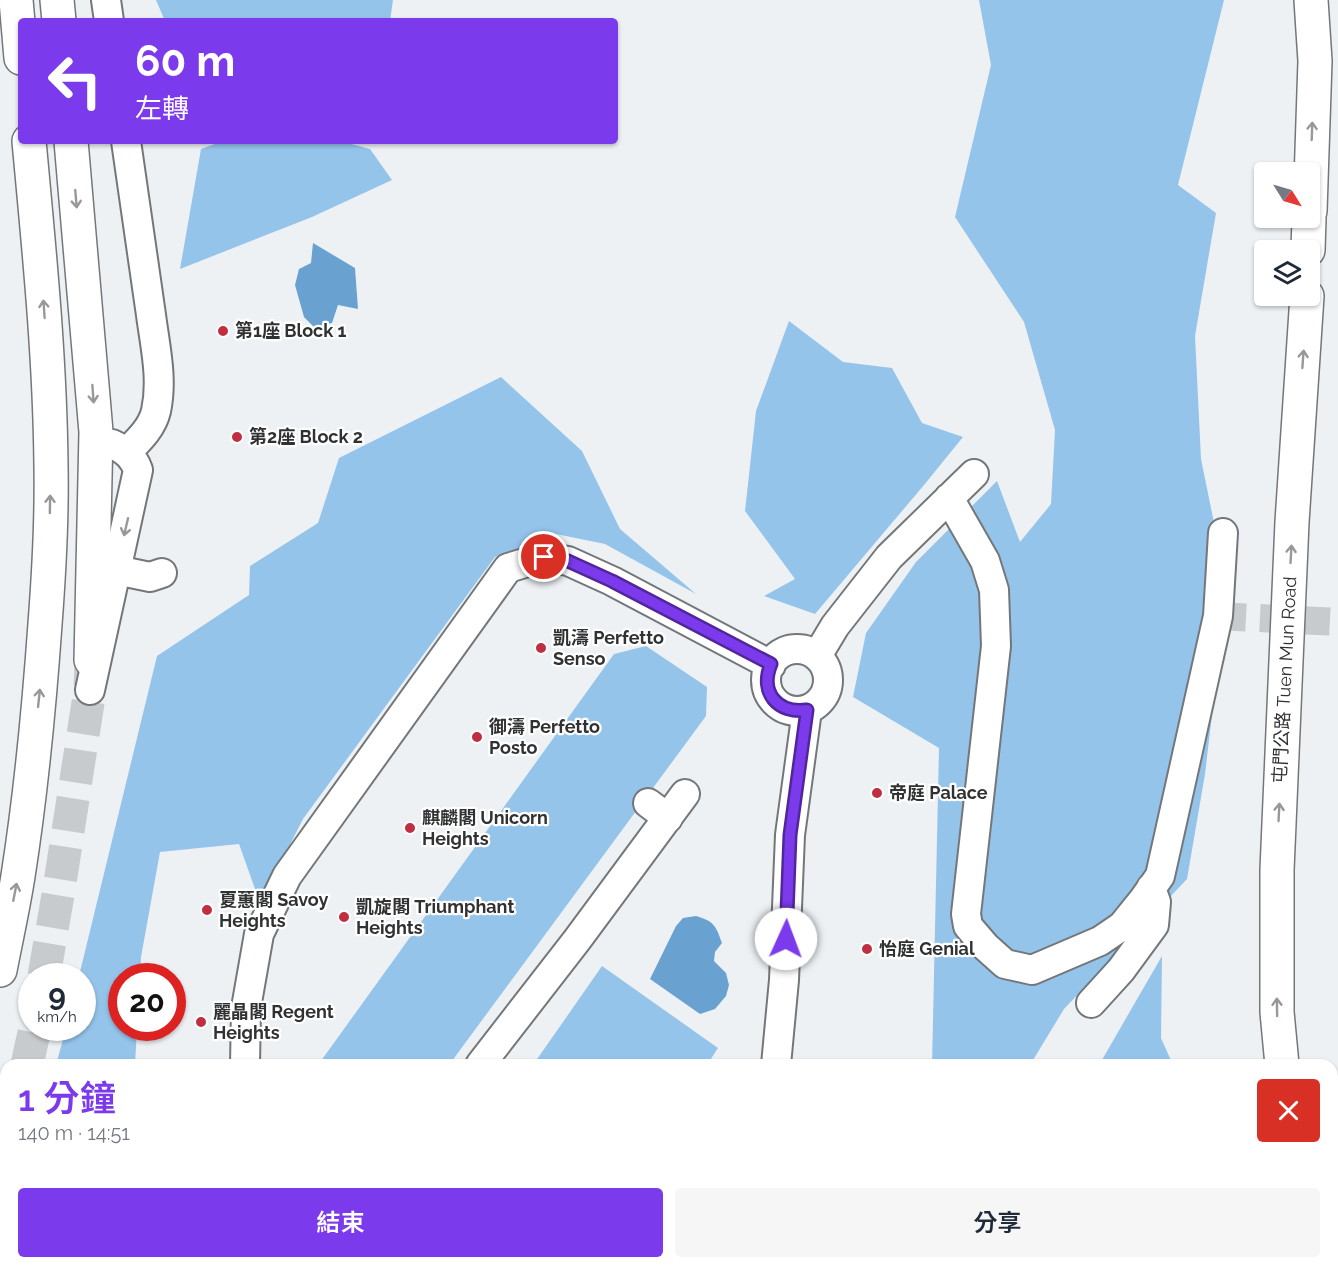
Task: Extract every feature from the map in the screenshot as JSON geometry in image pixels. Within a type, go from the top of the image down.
[{"type":"main road","points":[[16,0],[18,23]]},
{"type":"main road","points":[[57,0],[59,18]]},
{"type":"main road","points":[[1311,0],[1315,61],[1312,162]]},
{"type":"main road","points":[[0,970],[17,877],[32,773],[49,568],[51,466],[48,363],[29,144]]},
{"type":"main road","points":[[71,144],[96,432],[91,675]]},
{"type":"main road","name":"屯門公路 Tuen Mun Road","points":[[1281,1059],[1277,1012],[1277,870],[1292,522],[1306,306]]},
{"type":"lane","points":[[106,0],[109,18]]},
{"type":"lane","points":[[126,144],[159,384],[156,413],[152,422],[147,431],[127,452]]},
{"type":"lane","points":[[91,675],[138,470],[133,458],[127,452],[104,440],[96,432]]},
{"type":"lane","points":[[817,656],[835,626],[889,557],[974,474]]},
{"type":"lane","points":[[949,498],[985,561],[994,590],[996,646],[966,914],[968,926],[1005,964],[1032,970],[1100,941],[1122,926],[1160,876],[1218,616],[1222,533]]},
{"type":"lane","points":[[244,1059],[246,1008],[259,934],[287,876],[508,568],[544,557],[568,561],[612,581],[771,664]]},
{"type":"lane","points":[[116,570],[150,577],[162,573]]},
{"type":"lane","points":[[787,651],[808,651],[817,656],[827,672],[828,681],[822,699],[807,710],[789,710],[780,706],[769,692],[767,673],[771,664],[787,651]]},
{"type":"lane","points":[[777,1059],[784,980],[790,835],[807,710]]},
{"type":"lane","points":[[485,1059],[577,940],[658,811],[685,794]]},
{"type":"lane","points":[[1090,1003],[1121,970],[1154,925],[1156,902],[1151,888]]},
{"type":"shaded area","points":[[156,0],[393,0],[390,18],[164,18]]},
{"type":"shaded area","points":[[979,0],[1224,0],[1178,185],[1216,213],[1195,336],[1201,459],[1223,567],[1213,706],[1205,774],[1187,879],[1064,1009],[1034,1059],[932,1059],[939,748],[853,697],[866,633],[916,562],[997,481],[1020,542],[1051,504],[1055,430],[1024,322],[955,217],[991,65]]},
{"type":"shaded area","points":[[215,144],[351,144],[370,149],[392,180],[312,217],[180,269],[201,149]]},
{"type":"shaded area","points":[[313,243],[355,268],[358,309],[338,305],[332,323],[314,327],[304,317],[295,285],[299,269],[311,263]]},
{"type":"shaded area","points":[[789,321],[843,362],[892,368],[922,423],[963,437],[815,614],[764,596],[795,579],[745,511],[756,411]]},
{"type":"shaded area","points":[[501,377],[582,451],[620,529],[696,594],[605,544],[556,534],[495,557],[303,819],[260,903],[239,844],[160,852],[141,963],[108,963],[108,1041],[136,1041],[135,1059],[58,1059],[62,1041],[96,1041],[96,963],[82,963],[157,656],[249,595],[250,566],[318,523],[339,458]]},
{"type":"shaded area","points":[[646,646],[707,687],[706,716],[453,1059],[322,1059],[614,654]]},
{"type":"shaded area","points":[[696,916],[711,922],[718,932],[722,943],[715,952],[714,961],[726,973],[729,985],[726,996],[715,1009],[700,1014],[650,979],[676,926],[683,918]]},
{"type":"shaded area","points":[[1162,956],[1161,1038],[1170,1059],[1102,1059]]},
{"type":"shaded area","points":[[602,966],[718,1048],[711,1059],[537,1059]]},
{"type":"tunnel","points":[[1218,616],[1338,622]]},
{"type":"tunnel","points":[[46,963],[90,690],[91,660]]},
{"type":"tunnel","points":[[28,1059],[32,1041]]},
{"type":"place","name":"第1座 Block 1","points":[[223,331]]},
{"type":"place","name":"第2座 Block 2","points":[[237,437]]},
{"type":"place","name":"凱濤 Perfetto Senso","points":[[541,648]]},
{"type":"place","name":"御濤 Perfetto Posto","points":[[477,737]]},
{"type":"place","name":"帝庭 Palace","points":[[877,793]]},
{"type":"place","name":"麒麟閣 Unicorn Heights","points":[[410,828]]},
{"type":"place","name":"夏蕙閣 Savoy Heights","points":[[207,910]]},
{"type":"place","name":"凱旋閣 Triumphant Heights","points":[[344,917]]},
{"type":"place","name":"怡庭 Genial","points":[[867,949]]},
{"type":"place","name":"麗晶閣 Regent Heights","points":[[201,1022]]},
{"type":"route","points":[[544,557],[568,561],[612,581],[771,664],[767,673],[767,682],[773,700],[789,710],[807,710],[790,835],[786,939]]}]
